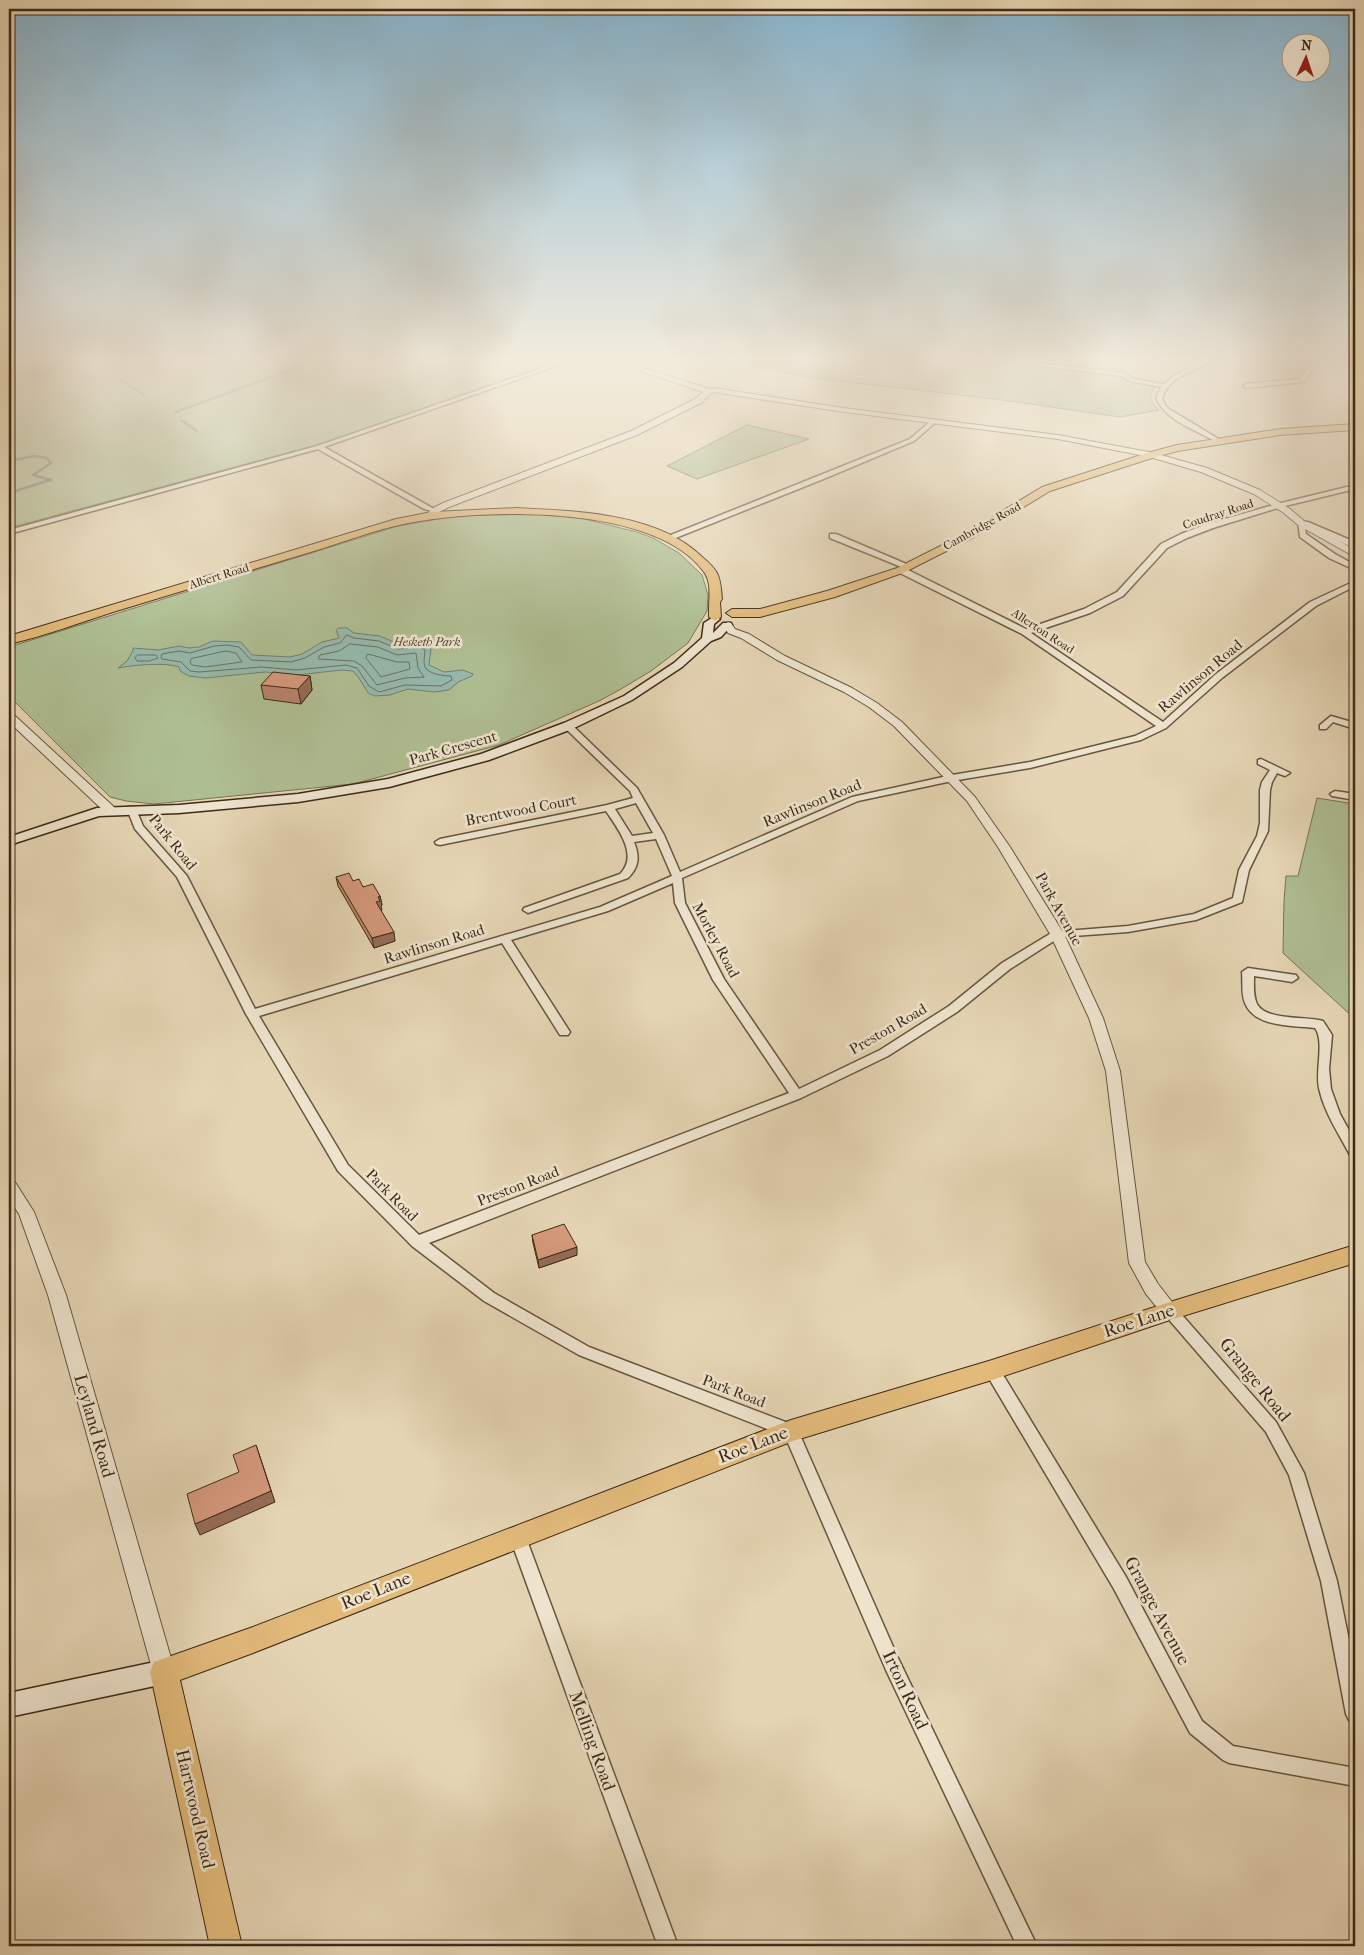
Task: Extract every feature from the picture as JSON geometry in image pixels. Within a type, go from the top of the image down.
[{"type":"main road","name":"Cambridge Road","points":[[733,620],[755,617],[760,612],[831,594],[904,568],[970,535],[1046,489],[1181,447]]},
{"type":"main road","name":"Park Crescent","points":[[432,513],[458,507],[574,513],[630,525],[670,537],[697,557],[710,570],[716,599],[714,602],[715,618],[709,624],[707,639]]},
{"type":"main road","name":"Albert Road","points":[[9,640],[390,524],[432,513]]},
{"type":"main road","points":[[715,618],[717,622],[733,620],[721,602],[716,599]]},
{"type":"main road","name":"Park Crescent","points":[[9,841],[71,819],[110,810],[179,809],[298,798],[389,783],[485,757],[568,726],[628,698],[678,665],[707,639],[717,634],[733,620]]},
{"type":"main road","name":"Roe Lane","points":[[164,1672],[253,1640],[517,1535],[791,1431],[992,1370],[1170,1311],[1355,1254]]},
{"type":"main road","points":[[9,1705],[164,1672]]},
{"type":"main road","name":"Hartwood Road","points":[[164,1672],[226,1946]]},
{"type":"street","points":[[9,532],[317,447]]},
{"type":"street","points":[[318,447],[432,513]]},
{"type":"street","points":[[458,507],[600,447]]},
{"type":"street","points":[[670,537],[895,447]]},
{"type":"street","points":[[1108,447],[1151,456],[1224,478],[1258,492],[1279,505],[1300,523],[1355,554]]},
{"type":"street","name":"Coudray Road","points":[[1026,632],[1087,611],[1120,594],[1164,546],[1178,539],[1210,526],[1279,505],[1355,487]]},
{"type":"street","points":[[1300,523],[1355,545]]},
{"type":"street","points":[[1300,523],[1303,535],[1332,556],[1355,568]]},
{"type":"street","name":"Allerton Road","points":[[833,536],[904,568],[1026,632],[1163,726]]},
{"type":"street","name":"Rawlinson Road","points":[[252,1014],[604,909],[855,799],[952,778],[1030,765],[1138,738],[1163,726],[1219,676],[1312,604],[1355,583]]},
{"type":"street","name":"Park Avenue","points":[[733,620],[731,631],[744,636],[781,658],[848,690],[898,724],[971,799],[1006,849],[1057,934],[1096,1018],[1112,1071],[1137,1263],[1152,1289],[1170,1311]]},
{"type":"street","points":[[9,716],[110,810]]},
{"type":"street","points":[[1323,726],[1331,719],[1355,726]]},
{"type":"street","name":"Morley Road","points":[[568,726],[634,790],[659,835],[677,876],[680,903],[719,980],[796,1095]]},
{"type":"street","name":"Preston Road","points":[[417,1242],[796,1095],[884,1053],[953,1009],[1006,966],[1057,934],[1128,929],[1196,917],[1238,900],[1246,866],[1257,848],[1264,829],[1265,790],[1268,776],[1280,771],[1261,762]]},
{"type":"street","points":[[1335,794],[1355,798]]},
{"type":"street","name":"Brentwood Court","points":[[440,842],[609,808],[639,799]]},
{"type":"street","points":[[528,910],[624,876],[632,868],[633,858],[628,840],[609,808]]},
{"type":"street","name":"Park Road","points":[[132,809],[138,827],[182,876],[252,1014],[343,1168],[417,1242],[489,1297],[584,1351],[791,1431]]},
{"type":"street","points":[[628,840],[659,835]]},
{"type":"street","points":[[546,904],[559,922]]},
{"type":"street","points":[[505,939],[564,1032]]},
{"type":"street","points":[[1292,978],[1248,972],[1251,1004],[1258,1013],[1270,1018],[1319,1024],[1326,1035],[1323,1060],[1325,1090],[1339,1124],[1355,1152]]},
{"type":"street","name":"Leyland Road","points":[[9,1186],[26,1212],[57,1295],[164,1672]]},
{"type":"street","name":"Grange Road","points":[[1170,1311],[1271,1427],[1296,1473],[1329,1581],[1355,1714]]},
{"type":"street","name":"Grange Avenue","points":[[992,1370],[1120,1583],[1196,1727],[1229,1754],[1355,1777]]},
{"type":"street","name":"Irton Road","points":[[791,1431],[892,1664],[1027,1946]]},
{"type":"street","name":"Melling Road","points":[[517,1535],[668,1946]]},
{"type":"green space","points":[[9,447],[308,447],[9,528]]},
{"type":"green space","points":[[704,447],[786,447],[697,479],[667,466]]},
{"type":"green space","name":"Hesketh Park","points":[[536,514],[584,519],[637,532],[653,538],[679,553],[702,575],[708,595],[707,611],[688,643],[651,671],[599,701],[499,745],[353,784],[154,804],[110,797],[9,696],[9,647],[398,526],[456,516]]},
{"type":"green space","points":[[1317,798],[1355,804],[1355,1019],[1283,953],[1286,876],[1298,876]]},
{"type":"water","points":[[347,628],[354,633],[380,636],[398,644],[419,641],[431,649],[429,665],[444,672],[463,670],[473,674],[458,682],[449,690],[434,692],[408,689],[390,695],[375,696],[368,693],[353,671],[341,670],[298,675],[265,672],[205,678],[189,676],[180,671],[179,667],[173,665],[158,664],[118,668],[127,661],[133,648],[158,650],[179,646],[189,648],[199,647],[213,641],[241,642],[252,655],[290,657],[302,654],[322,642],[339,638],[336,630]]},
{"type":"building","points":[[273,672],[310,676],[298,689],[261,685]]},
{"type":"building","points":[[349,873],[353,881],[359,879],[363,887],[373,884],[380,896],[378,897],[380,901],[376,902],[394,932],[372,938],[336,877]]},
{"type":"building","points":[[564,1224],[577,1247],[538,1260],[532,1235]]},
{"type":"building","points":[[256,1445],[271,1491],[195,1524],[187,1494],[239,1472],[233,1455]]},
{"type":"waterway","points":[[9,461],[34,456],[47,458],[51,463],[33,475],[51,480]]},
{"type":"waterway","points":[[9,493],[50,480]]}]
